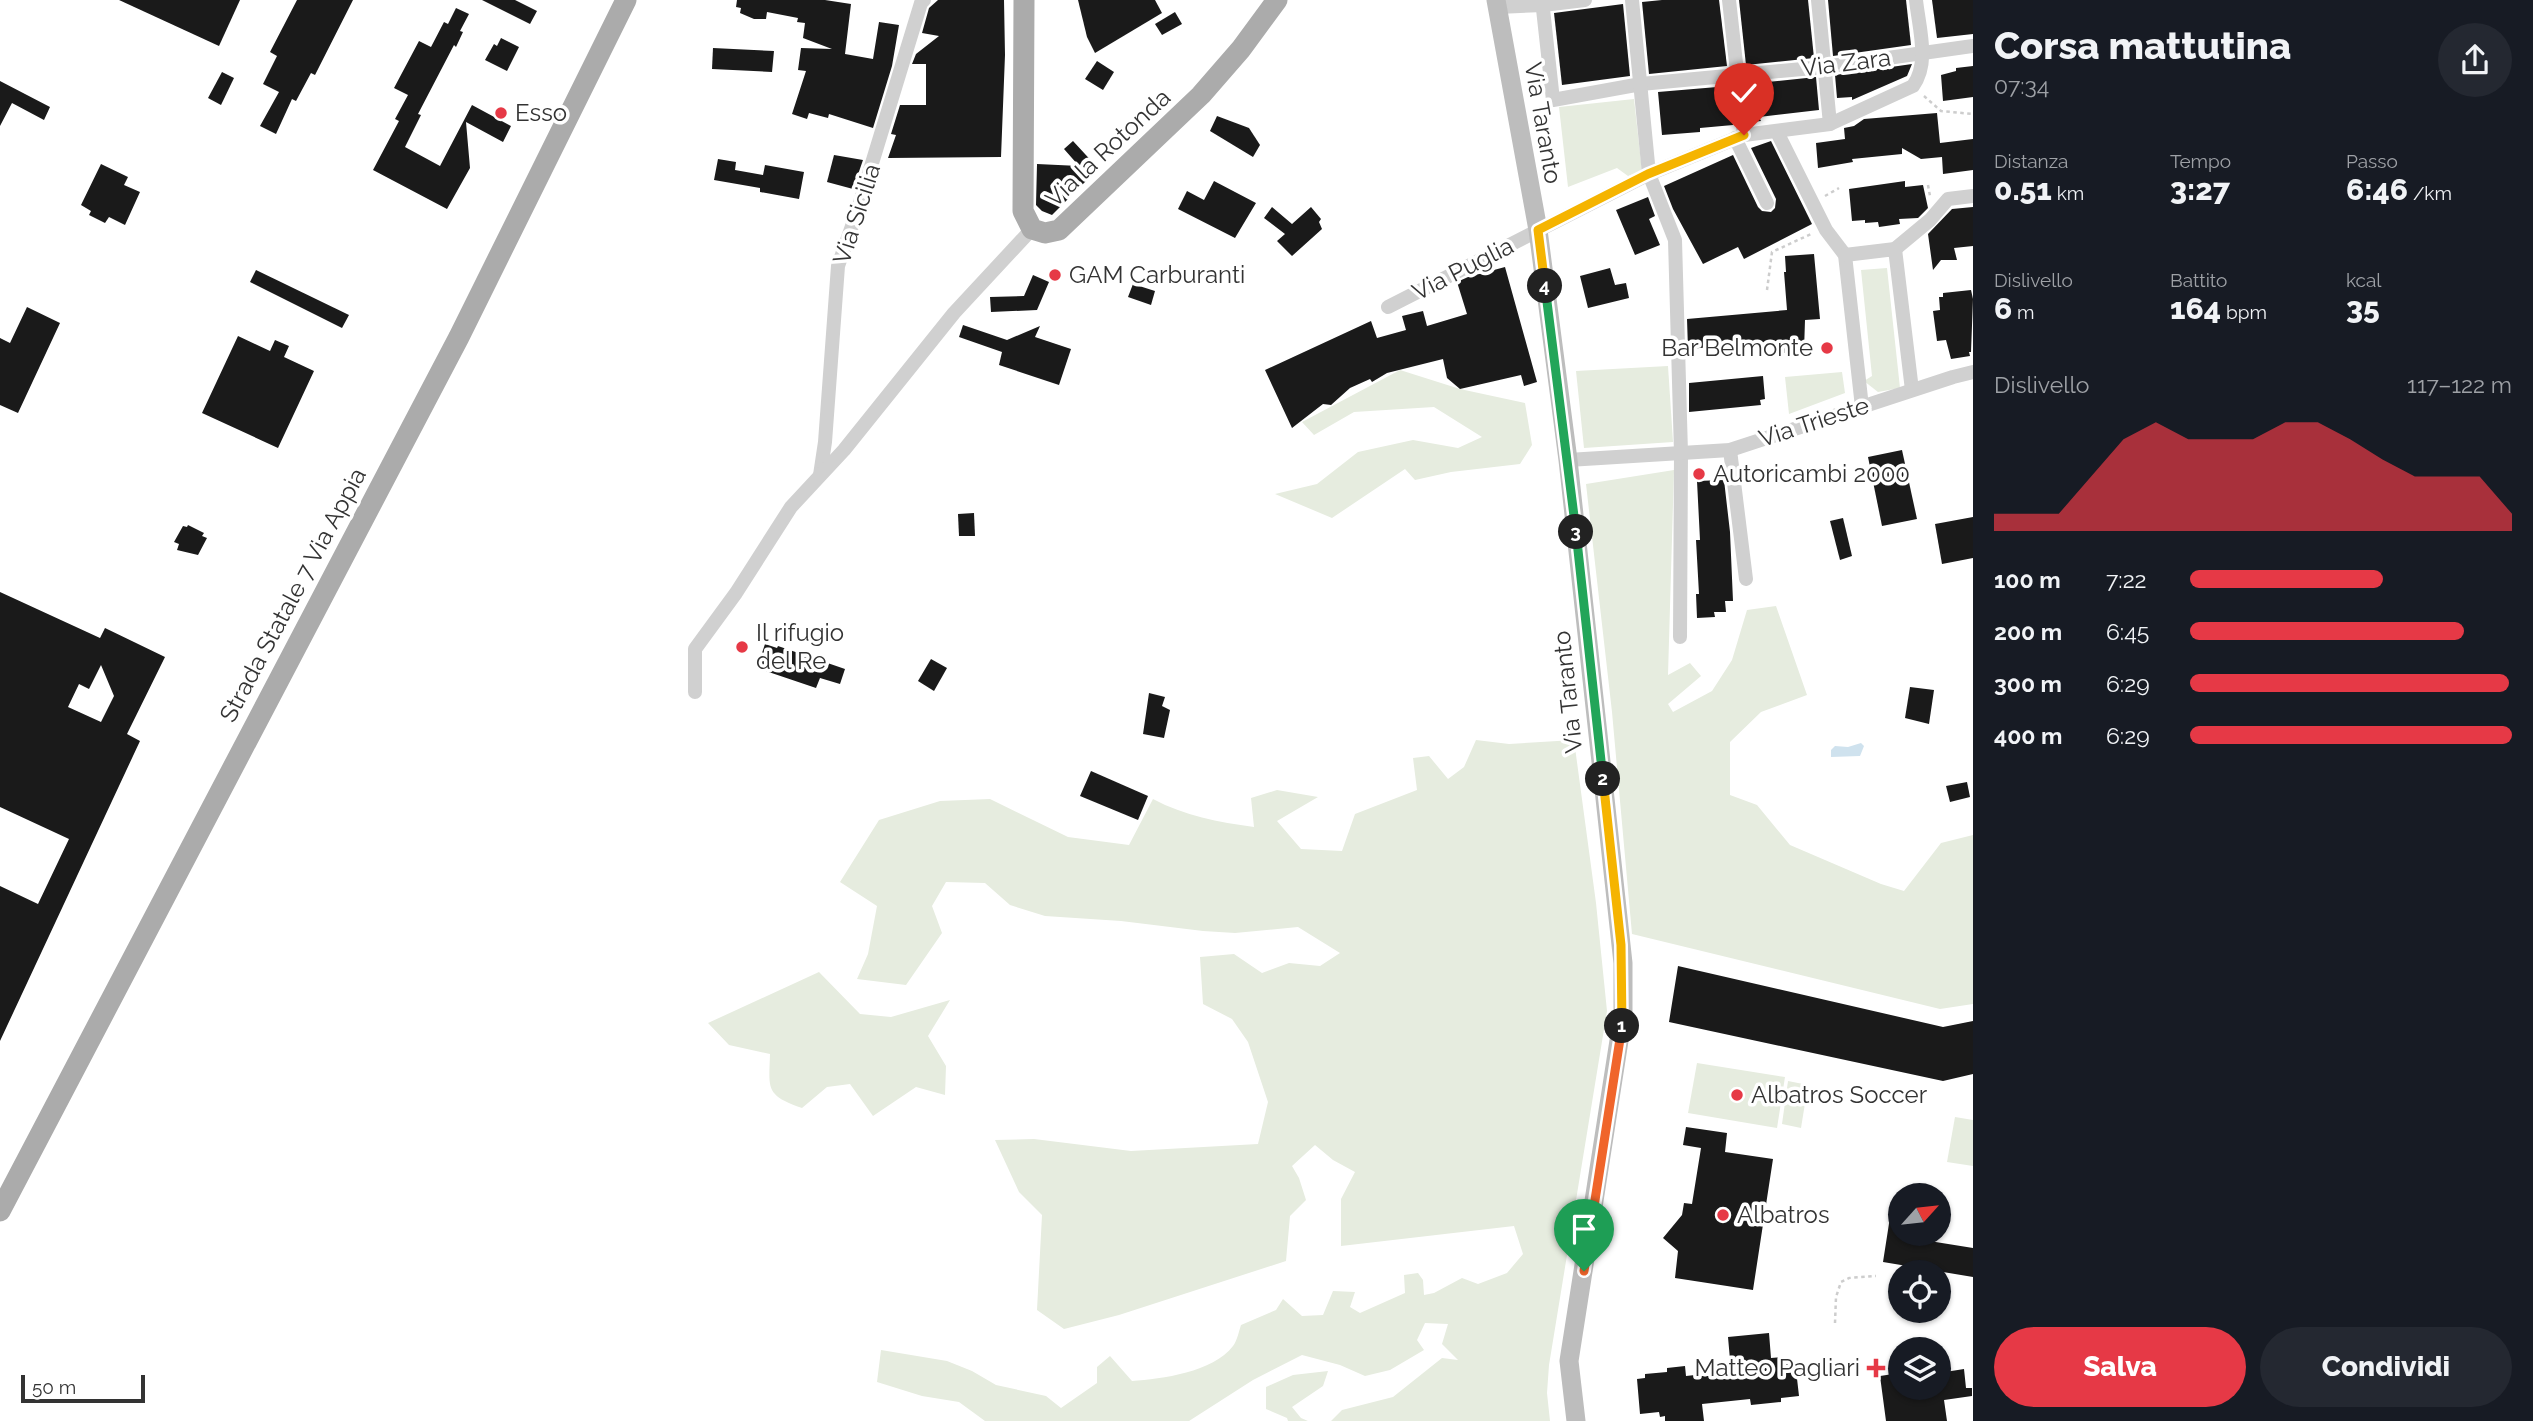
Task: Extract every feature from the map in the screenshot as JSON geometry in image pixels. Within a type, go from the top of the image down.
[{"type":"main road","name":"Strada Statale 7 Via Appia","points":[[0,1211],[464,326],[626,0]]},
{"type":"main road","name":"Via la Rotonda","points":[[1024,0],[1023,211],[1032,229],[1045,233],[1059,230],[1201,95],[1277,0]]},
{"type":"street","name":"Via Sicilia","points":[[820,476],[838,266],[923,0]]},
{"type":"street","points":[[1497,3],[1585,0]]},
{"type":"street","points":[[1632,0],[1648,174],[1675,240],[1681,453],[1680,637]]},
{"type":"street","points":[[1729,0],[1738,75],[1740,136],[1768,203]]},
{"type":"street","points":[[1818,0],[1830,124]]},
{"type":"street","points":[[1916,0],[1922,54],[1917,81]]},
{"type":"street","name":"Via Taranto","points":[[1497,3],[1538,230],[1568,460],[1621,945],[1623,1015],[1569,1361],[1576,1421]]},
{"type":"street","name":"Via Zara","points":[[1542,3],[1553,100],[1641,84],[1824,67],[1973,46]]},
{"type":"street","name":"Via Puglia","points":[[1388,307],[1648,174],[1740,136],[1830,124],[1917,81]]},
{"type":"street","points":[[1777,132],[1826,230],[1845,254],[1861,407]]},
{"type":"street","points":[[1845,254],[1895,248],[1930,220],[1948,200],[1973,197]]},
{"type":"street","points":[[695,692],[695,649],[736,593],[791,508],[844,450],[954,313],[1032,229]]},
{"type":"street","points":[[1895,248],[1912,390]]},
{"type":"street","name":"Via Trieste","points":[[1568,460],[1730,450],[1973,372]]},
{"type":"street","points":[[1955,376],[1973,386]]},
{"type":"street","points":[[1730,450],[1746,579]]},
{"type":"path","points":[[1917,81],[1941,111],[1973,114]]},
{"type":"path","points":[[1767,290],[1772,252],[1808,235]]},
{"type":"path","points":[[1835,1323],[1836,1297],[1841,1282],[1849,1278],[1876,1276]]},
{"type":"shaded area","points":[[1634,99],[1642,171],[1628,176],[1617,168],[1568,187],[1559,107]]},
{"type":"shaded area","points":[[1887,268],[1900,388],[1878,392],[1864,381],[1872,376],[1861,270]]},
{"type":"shaded area","points":[[1668,366],[1673,442],[1584,448],[1576,371]]},
{"type":"shaded area","points":[[1400,370],[1460,389],[1525,403],[1532,445],[1520,464],[1451,472],[1415,480],[1405,469],[1332,518],[1275,494],[1317,484],[1358,452],[1413,440],[1458,448],[1482,437],[1434,407],[1354,412],[1314,435],[1302,422]]},
{"type":"shaded area","points":[[1842,372],[1845,393],[1789,414],[1785,377]]},
{"type":"shaded area","points":[[1674,470],[1668,675],[1690,663],[1701,676],[1668,704],[1673,712],[1712,691],[1732,660],[1747,610],[1776,606],[1807,695],[1761,712],[1730,742],[1730,795],[1757,805],[1790,845],[1881,884],[1904,891],[1941,843],[1973,835],[1973,1004],[1940,1009],[1632,934],[1612,712],[1586,484]]},
{"type":"shaded area","points":[[1476,740],[1509,744],[1574,740],[1596,903],[1607,1011],[1549,1365],[1547,1393],[1550,1421],[1331,1421],[1342,1410],[1393,1397],[1442,1358],[1458,1360],[1442,1344],[1448,1324],[1425,1323],[1417,1340],[1424,1350],[1390,1370],[1365,1376],[1340,1365],[1302,1355],[1253,1380],[1189,1421],[985,1421],[959,1402],[922,1396],[877,1382],[881,1350],[947,1361],[996,1385],[1046,1396],[1061,1408],[1097,1383],[1097,1367],[1110,1356],[1132,1381],[1172,1376],[1213,1362],[1233,1346],[1241,1325],[1276,1310],[1283,1299],[1302,1316],[1323,1315],[1333,1291],[1355,1292],[1350,1307],[1360,1313],[1405,1293],[1404,1275],[1418,1273],[1423,1280],[1424,1295],[1434,1293],[1462,1278],[1478,1284],[1507,1273],[1523,1254],[1514,1226],[1341,1246],[1341,1199],[1355,1172],[1333,1160],[1315,1145],[1292,1166],[1306,1200],[1290,1216],[1286,1261],[1119,1315],[1064,1329],[1037,1310],[1042,1215],[1019,1192],[995,1140],[1034,1139],[1131,1151],[1258,1144],[1268,1102],[1248,1042],[1232,1019],[1203,1004],[1200,957],[1234,954],[1262,973],[1289,963],[1320,966],[1340,953],[1298,927],[1235,933],[1045,916],[1010,905],[985,883],[946,882],[932,906],[942,933],[906,985],[857,979],[868,954],[877,906],[840,882],[879,820],[940,801],[990,799],[1068,837],[1129,845],[1153,799],[1202,818],[1254,827],[1251,798],[1277,790],[1318,797],[1277,821],[1301,849],[1342,851],[1355,814],[1417,790],[1413,758],[1429,756],[1448,779],[1464,767]]},
{"type":"shaded area","points":[[819,972],[860,1014],[891,1017],[950,1000],[928,1036],[946,1066],[945,1095],[916,1087],[873,1116],[850,1084],[827,1087],[802,1108],[781,1099],[772,1089],[769,1075],[770,1054],[729,1045],[708,1023]]},
{"type":"shaded area","name":"Albatros Soccer","points":[[1697,1063],[1785,1077],[1777,1128],[1688,1113]]},
{"type":"shaded area","points":[[1788,1081],[1808,1085],[1801,1128],[1782,1124]]},
{"type":"shaded area","points":[[1955,1117],[1973,1120],[1973,1166],[1947,1162]]},
{"type":"shaded area","points":[[1328,1371],[1323,1386],[1292,1407],[1301,1418],[1308,1421],[1288,1421],[1287,1418],[1266,1409],[1266,1387],[1293,1375]]},
{"type":"water","points":[[1861,743],[1864,746],[1860,756],[1831,757],[1831,750],[1835,746],[1848,747]]},
{"type":"building","points":[[119,0],[240,0],[219,46]]},
{"type":"building","points":[[297,0],[353,0],[315,75],[311,73],[296,101],[292,99],[276,134],[260,126],[279,92],[263,84],[277,56],[270,52]]},
{"type":"building","points":[[482,0],[515,0],[537,11],[530,24]]},
{"type":"building","points":[[737,0],[825,0],[851,4],[845,54],[873,59],[879,22],[899,25],[892,66],[873,128],[829,114],[828,118],[809,113],[807,119],[792,114],[806,71],[798,70],[801,48],[832,49],[803,38],[805,23],[797,22],[798,18],[767,12],[766,19],[754,19],[740,13],[741,8],[736,7]]},
{"type":"building","points":[[938,0],[1004,0],[1001,157],[888,158],[896,135],[891,134],[900,105],[926,105],[926,64],[912,64],[916,54],[939,36],[922,33],[929,8]]},
{"type":"building","points":[[1078,0],[1155,0],[1162,13],[1095,53],[1087,37]]},
{"type":"building","points":[[1719,0],[1727,66],[1649,74],[1642,2]]},
{"type":"building","points":[[1739,0],[1808,0],[1814,58],[1746,65]]},
{"type":"building","points":[[1828,0],[1906,0],[1911,45],[1833,56]]},
{"type":"building","points":[[1932,0],[1973,0],[1973,34],[1937,38]]},
{"type":"building","points":[[1623,4],[1630,76],[1562,85],[1554,13]]},
{"type":"building","points":[[456,8],[469,14],[460,31],[463,32],[418,114],[421,115],[405,147],[440,166],[472,105],[511,126],[503,142],[466,122],[470,168],[447,209],[373,170],[399,121],[395,119],[408,95],[394,88],[419,41],[431,47],[444,22],[448,24]]},
{"type":"building","points":[[1175,12],[1182,24],[1162,35],[1155,24]]},
{"type":"building","points":[[501,38],[519,47],[507,71],[485,60],[494,44],[497,46]]},
{"type":"building","points":[[713,48],[774,51],[772,72],[712,69]]},
{"type":"building","points":[[1097,61],[1114,72],[1103,90],[1085,79]]},
{"type":"building","points":[[1912,64],[1907,76],[1852,100],[1852,97],[1837,98],[1835,75]]},
{"type":"building","points":[[1973,66],[1973,97],[1943,101],[1941,75],[1956,71],[1956,68]]},
{"type":"building","points":[[222,72],[234,78],[221,105],[208,98]]},
{"type":"building","points":[[1816,77],[1819,110],[1759,117],[1761,121],[1752,122],[1748,84]]},
{"type":"building","points":[[0,81],[50,107],[44,120],[12,103],[0,126]]},
{"type":"building","points":[[1729,86],[1733,125],[1700,128],[1700,132],[1662,135],[1658,92]]},
{"type":"building","points":[[1937,113],[1940,143],[1973,139],[1973,170],[1943,174],[1942,157],[1921,159],[1902,148],[1902,154],[1852,159],[1853,162],[1818,168],[1816,143],[1845,139],[1844,128],[1854,126],[1864,119]]},
{"type":"building","points":[[1217,116],[1249,128],[1260,145],[1253,157],[1210,131]]},
{"type":"building","points":[[1073,141],[1100,167],[1052,215],[1036,205],[1037,164],[1079,166],[1064,149]]},
{"type":"building","points":[[1771,141],[1812,224],[1744,259],[1738,247],[1703,264],[1673,209],[1664,186],[1733,155],[1758,207],[1762,211],[1771,212],[1775,208],[1776,199],[1751,148]]},
{"type":"building","points":[[834,155],[863,160],[853,189],[827,182]]},
{"type":"building","points":[[718,159],[736,162],[735,170],[763,175],[765,165],[804,172],[799,199],[760,192],[760,188],[714,180]]},
{"type":"building","points":[[101,164],[128,177],[124,185],[140,192],[125,225],[109,217],[105,223],[89,215],[91,211],[81,205]]},
{"type":"building","points":[[1214,181],[1256,203],[1235,238],[1178,209],[1187,191],[1204,200]]},
{"type":"building","points":[[1905,181],[1905,187],[1923,185],[1928,208],[1918,218],[1899,219],[1900,224],[1879,227],[1878,222],[1852,221],[1849,189]]},
{"type":"building","points":[[1648,197],[1655,216],[1649,219],[1660,245],[1635,255],[1616,210]]},
{"type":"building","points":[[1272,207],[1292,224],[1311,207],[1321,219],[1319,222],[1322,229],[1292,256],[1277,241],[1285,234],[1264,218]]},
{"type":"building","points":[[1973,207],[1973,246],[1954,248],[1957,260],[1941,260],[1933,270],[1928,234],[1952,209]]},
{"type":"building","points":[[1814,254],[1820,319],[1805,320],[1804,351],[1784,353],[1783,341],[1688,349],[1687,319],[1787,310],[1785,256]]},
{"type":"building","points":[[1505,267],[1537,382],[1524,386],[1521,375],[1460,389],[1447,378],[1443,359],[1387,373],[1372,382],[1370,379],[1350,388],[1331,405],[1323,404],[1292,428],[1265,370],[1371,321],[1377,338],[1406,330],[1402,316],[1423,311],[1427,326],[1467,314],[1457,282]]},
{"type":"building","points":[[1610,268],[1615,285],[1626,283],[1629,298],[1588,308],[1580,276]]},
{"type":"building","points":[[256,270],[349,315],[342,328],[250,282]]},
{"type":"building","points":[[1033,275],[1049,282],[1037,310],[991,312],[990,297],[1024,296]]},
{"type":"building","points":[[1133,284],[1155,291],[1151,305],[1128,297]]},
{"type":"building","points":[[1971,290],[1973,299],[1970,356],[1951,359],[1946,340],[1937,341],[1933,311],[1940,310],[1939,297],[1943,297],[1943,293]]},
{"type":"building","points":[[27,307],[60,323],[18,413],[0,405],[0,338],[10,343]]},
{"type":"building","points":[[963,325],[1007,340],[1040,326],[1035,337],[1071,349],[1059,385],[999,365],[1002,352],[959,337]]},
{"type":"building","points":[[238,336],[270,351],[275,340],[289,346],[284,357],[314,371],[278,448],[202,413]]},
{"type":"building","points":[[1763,376],[1765,399],[1760,400],[1761,405],[1689,412],[1689,383]]},
{"type":"building","points":[[1902,450],[1917,519],[1882,526],[1868,457]]},
{"type":"building","points":[[1724,480],[1730,532],[1733,601],[1725,601],[1726,612],[1714,612],[1715,617],[1697,618],[1696,594],[1699,594],[1696,540],[1700,540],[1697,481]]},
{"type":"building","points":[[974,513],[975,536],[959,536],[958,514]]},
{"type":"building","points":[[1973,517],[1973,558],[1942,564],[1935,524]]},
{"type":"building","points":[[1843,518],[1852,556],[1840,560],[1830,521]]},
{"type":"building","points":[[188,525],[204,533],[202,536],[207,538],[198,555],[177,550],[179,544],[174,542],[183,526]]},
{"type":"building","points":[[0,592],[100,638],[105,628],[165,657],[127,734],[140,741],[0,1041],[0,886],[38,904],[69,839],[0,807]],"holes":[[[101,665],[114,696],[101,722],[68,707],[79,684],[89,689]]]},
{"type":"building","points":[[765,644],[845,669],[840,684],[820,678],[816,688],[757,668]]},
{"type":"building","points":[[931,659],[947,668],[934,691],[918,681]]},
{"type":"building","points":[[1910,687],[1934,690],[1929,724],[1905,718]]},
{"type":"building","points":[[1149,693],[1165,697],[1162,706],[1170,710],[1164,738],[1143,734]]},
{"type":"building","points":[[1091,771],[1148,796],[1138,820],[1080,796]]},
{"type":"building","points":[[1967,782],[1970,797],[1950,802],[1946,786]]},
{"type":"building","points":[[1678,966],[1943,1027],[1973,1021],[1973,1074],[1943,1081],[1669,1022]]},
{"type":"building","name":"Albatros","points":[[1686,1127],[1727,1133],[1725,1152],[1773,1159],[1753,1290],[1675,1278],[1678,1251],[1663,1238],[1682,1215],[1684,1203],[1692,1204],[1701,1148],[1683,1145]]},
{"type":"building","points":[[1888,1230],[1888,1246],[1951,1244],[1973,1248],[1973,1277],[1951,1273],[1951,1260],[1883,1262]]},
{"type":"building","points":[[1769,1333],[1771,1358],[1785,1357],[1786,1361],[1795,1361],[1799,1396],[1781,1398],[1781,1402],[1751,1405],[1750,1399],[1702,1404],[1704,1421],[1665,1421],[1665,1416],[1660,1417],[1659,1412],[1640,1414],[1637,1379],[1645,1378],[1645,1374],[1667,1372],[1667,1368],[1685,1366],[1686,1376],[1731,1371],[1728,1337]]},
{"type":"building","points":[[1964,1369],[1966,1388],[1972,1388],[1972,1396],[1951,1399],[1951,1371]]},
{"type":"building","points":[[1888,1375],[1888,1400],[1944,1400],[1947,1421],[1886,1421],[1880,1376]]},
{"type":"place","name":"Esso","points":[[501,113]]},
{"type":"place","name":"GAM Carburanti","points":[[1055,275]]},
{"type":"place","name":"Bar Belmonte","points":[[1827,348]]},
{"type":"place","name":"Autoricambi 2000","points":[[1699,474]]},
{"type":"place","name":"Il rifugio del Re","points":[[742,647]]},
{"type":"place","name":"Albatros Soccer","points":[[1737,1095]]},
{"type":"place","name":"Albatros","points":[[1723,1215]]},
{"type":"place","name":"Matteo Pagliari","points":[[1876,1368]]},
{"type":"route","points":[[1584,1271],[1623,1015],[1623,963],[1568,460],[1538,230],[1648,174],[1744,135]]}]
